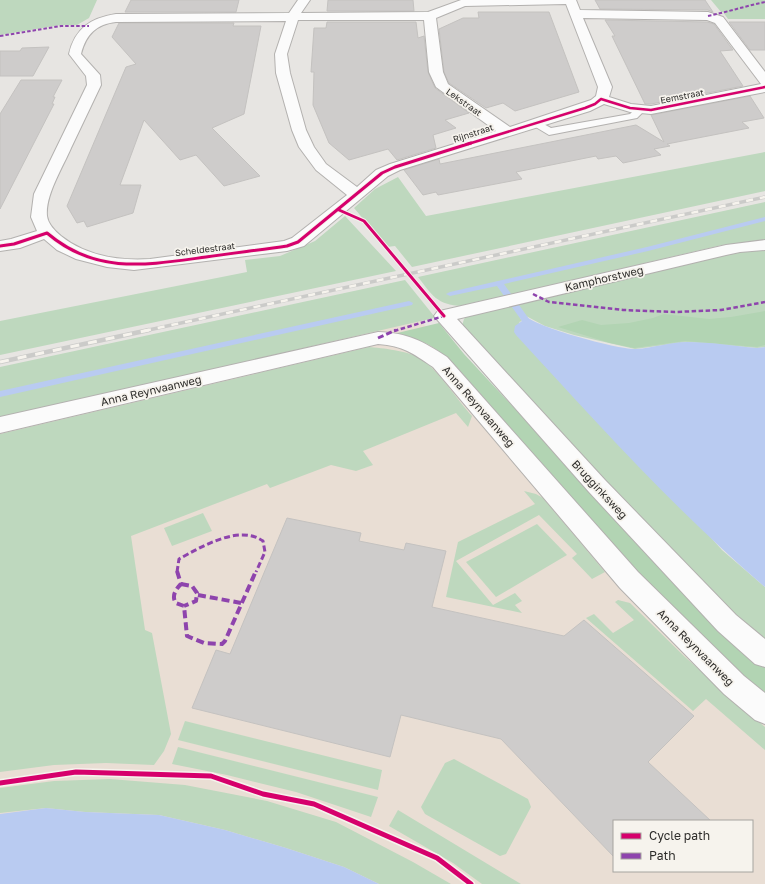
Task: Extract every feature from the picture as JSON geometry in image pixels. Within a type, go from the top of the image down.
[{"type":"street","points":[[304,0],[293,17],[282,54],[283,73],[299,130],[307,147],[321,167],[357,195]]},
{"type":"street","points":[[570,0],[577,14],[605,87],[605,94],[601,99]]},
{"type":"street","name":"Scheldestraat","points":[[357,195],[298,242],[287,246],[186,260],[134,265],[107,262],[82,255],[63,246],[47,233],[39,217],[42,194],[94,85],[93,75],[75,54],[76,48],[89,26],[105,19],[430,16],[463,3],[570,0]]},
{"type":"street","points":[[577,14],[708,16],[719,20],[765,82]]},
{"type":"street","name":"Lekstraat","points":[[430,16],[436,72],[443,87],[506,131]]},
{"type":"street","name":"Eemstraat","points":[[601,99],[630,108],[651,110],[762,89],[765,87]]},
{"type":"street","name":"Rijnstraat","points":[[357,195],[382,173],[395,166],[584,108],[595,104],[601,99]]},
{"type":"street","points":[[0,246],[14,244],[47,233]]},
{"type":"street","name":"Kamphorstweg","points":[[444,316],[726,250],[765,245]]},
{"type":"street","name":"Brugginksweg","points":[[444,316],[596,486],[727,623],[765,655]]},
{"type":"street","name":"Anna Reynvaanweg","points":[[0,425],[378,338],[397,339],[419,348],[440,362],[629,580],[734,685],[765,711]]},
{"type":"lane","points":[[534,123],[549,132],[633,116],[641,109]]},
{"type":"shaded area","points":[[419,318],[454,363],[765,684],[765,884],[0,884],[0,413]]},
{"type":"green space","points":[[0,0],[97,0],[89,18],[77,25],[61,25],[0,35]]},
{"type":"green space","points":[[711,0],[765,0],[765,19],[728,19]]},
{"type":"green space","points":[[765,152],[765,191],[412,267],[395,246],[387,247],[354,208],[375,189],[398,177],[426,216]]},
{"type":"green space","points":[[765,202],[765,241],[722,245],[462,306],[447,304],[436,298],[418,277]]},
{"type":"green space","points":[[345,216],[396,271],[0,355],[0,321],[247,272],[245,260],[280,256],[315,241]]},
{"type":"green space","points":[[765,249],[765,347],[757,348],[687,342],[635,349],[574,335],[545,326],[526,316],[525,319],[520,318],[522,321],[519,322],[722,550],[765,587],[765,642],[674,559],[461,329],[464,319],[468,315],[734,252]]},
{"type":"green space","points":[[405,280],[434,316],[434,318],[0,418],[0,367]]},
{"type":"green space","points":[[765,311],[765,345],[757,347],[685,341],[634,348],[610,343],[558,327],[582,320],[601,325],[629,323],[664,314],[709,319]]},
{"type":"green space","points":[[439,323],[464,354],[597,497],[765,665],[765,695],[684,624],[453,363],[426,343],[393,334]]},
{"type":"green space","points":[[369,347],[409,353],[426,362],[440,376],[472,416],[468,427],[456,413],[363,451],[373,465],[356,471],[331,465],[270,488],[267,484],[131,536],[145,630],[152,633],[171,734],[164,751],[154,765],[106,763],[54,765],[0,772],[0,434]]},
{"type":"green space","points":[[524,491],[536,494],[543,498],[605,572],[592,579],[572,558],[577,554],[539,515],[456,561],[493,605],[515,593],[522,601],[515,605],[522,613],[446,597],[458,542],[535,504]]},
{"type":"green space","points":[[203,513],[212,531],[172,546],[164,528]]},
{"type":"green space","points":[[537,524],[567,555],[496,597],[466,562]]},
{"type":"green space","points":[[618,600],[630,603],[685,657],[765,727],[765,750],[706,699],[693,711],[586,618],[594,614],[613,633],[634,620],[615,602]]},
{"type":"green space","points":[[185,721],[382,770],[378,790],[178,740]]},
{"type":"green space","points":[[178,747],[378,797],[371,817],[296,792],[227,775],[172,764]]},
{"type":"green space","points":[[454,759],[528,799],[531,807],[506,854],[500,856],[425,814],[421,807],[445,763]]},
{"type":"green space","points":[[110,779],[185,785],[267,801],[336,822],[413,862],[451,884],[379,884],[344,867],[286,848],[225,830],[159,815],[85,812],[46,808],[0,813],[0,788],[54,781]]},
{"type":"green space","points":[[398,810],[521,884],[482,884],[453,863],[389,826]]},
{"type":"water","points":[[526,316],[533,321],[561,332],[613,346],[627,348],[636,349],[687,342],[713,343],[757,348],[765,347],[765,587],[699,527],[637,465],[516,335],[514,332],[515,326],[522,321],[520,317],[525,319]]},
{"type":"water","points":[[46,808],[85,812],[159,815],[225,830],[344,867],[379,884],[0,884],[0,814]]},
{"type":"building","points":[[131,0],[239,0],[236,12],[125,12]]},
{"type":"building","points":[[328,0],[413,0],[414,11],[327,11]]},
{"type":"building","points":[[595,0],[705,0],[713,12],[708,10],[600,9]]},
{"type":"building","points":[[478,12],[549,12],[579,92],[515,111],[503,103],[486,108],[449,83],[444,72],[439,29],[463,18],[479,18]]},
{"type":"building","points":[[605,20],[707,22],[714,24],[733,50],[720,51],[743,86],[645,104],[612,36],[615,36]]},
{"type":"building","points":[[327,22],[416,22],[418,38],[424,36],[428,72],[435,88],[469,113],[445,120],[456,128],[433,135],[436,148],[397,160],[388,149],[349,160],[329,143],[313,105],[314,72],[311,72],[314,28],[326,28]]},
{"type":"building","points":[[729,22],[765,22],[765,50],[750,50]]},
{"type":"building","points":[[119,23],[234,23],[233,26],[261,26],[244,114],[212,128],[260,176],[224,186],[196,155],[180,160],[144,120],[120,185],[141,185],[133,213],[87,227],[84,221],[77,223],[67,206],[126,67],[136,64],[112,37]]},
{"type":"building","points":[[49,47],[33,76],[0,76],[0,51],[20,51],[22,48]]},
{"type":"building","points":[[21,80],[62,80],[53,97],[55,97],[52,104],[54,104],[0,209],[0,114]]},
{"type":"building","points":[[750,96],[764,118],[742,122],[749,128],[667,144],[670,146],[654,149],[661,155],[623,163],[616,156],[598,159],[596,156],[516,172],[522,179],[438,195],[436,192],[423,195],[404,170],[439,159],[440,164],[636,125],[664,142],[651,115]]},
{"type":"building","points":[[287,518],[361,533],[359,541],[404,550],[406,543],[446,551],[432,607],[564,636],[584,620],[694,716],[648,762],[710,820],[613,820],[613,856],[501,739],[401,715],[390,757],[192,708],[216,650],[230,654]]},
{"type":"waterway","points":[[450,294],[648,249],[765,219]]},
{"type":"waterway","points":[[499,283],[525,319]]},
{"type":"waterway","points":[[0,394],[409,303]]},
{"type":"railway","points":[[144,331],[765,197]]},
{"type":"railway","points":[[0,362],[149,330]]},
{"type":"marked path","points":[[708,16],[734,11],[743,7],[765,2]]},
{"type":"marked path","points":[[0,36],[61,26],[89,26]]},
{"type":"marked path","points":[[533,294],[549,302],[623,310],[675,312],[721,310],[765,302]]},
{"type":"marked path","points":[[378,338],[396,330],[444,316]]},
{"type":"marked path","points":[[241,535],[256,536],[263,541],[265,552],[225,641],[222,644],[199,642],[187,636],[184,606],[179,605],[174,600],[174,594],[181,584],[177,572],[179,559],[214,540],[241,535]]},
{"type":"marked path","points":[[181,584],[192,586],[197,593],[196,601],[184,606]]},
{"type":"marked path","points":[[198,595],[241,603]]},
{"type":"cycle path","points":[[0,246],[14,244],[47,233],[61,245],[80,255],[97,260],[133,264],[170,262],[287,246],[298,242],[382,173],[395,167],[585,108],[595,104],[601,99],[630,108],[651,110],[765,87]]},
{"type":"cycle path","points":[[339,210],[364,221],[444,316]]},
{"type":"cycle path","points":[[0,783],[76,772],[211,776],[263,794],[314,804],[437,858],[471,884]]}]
